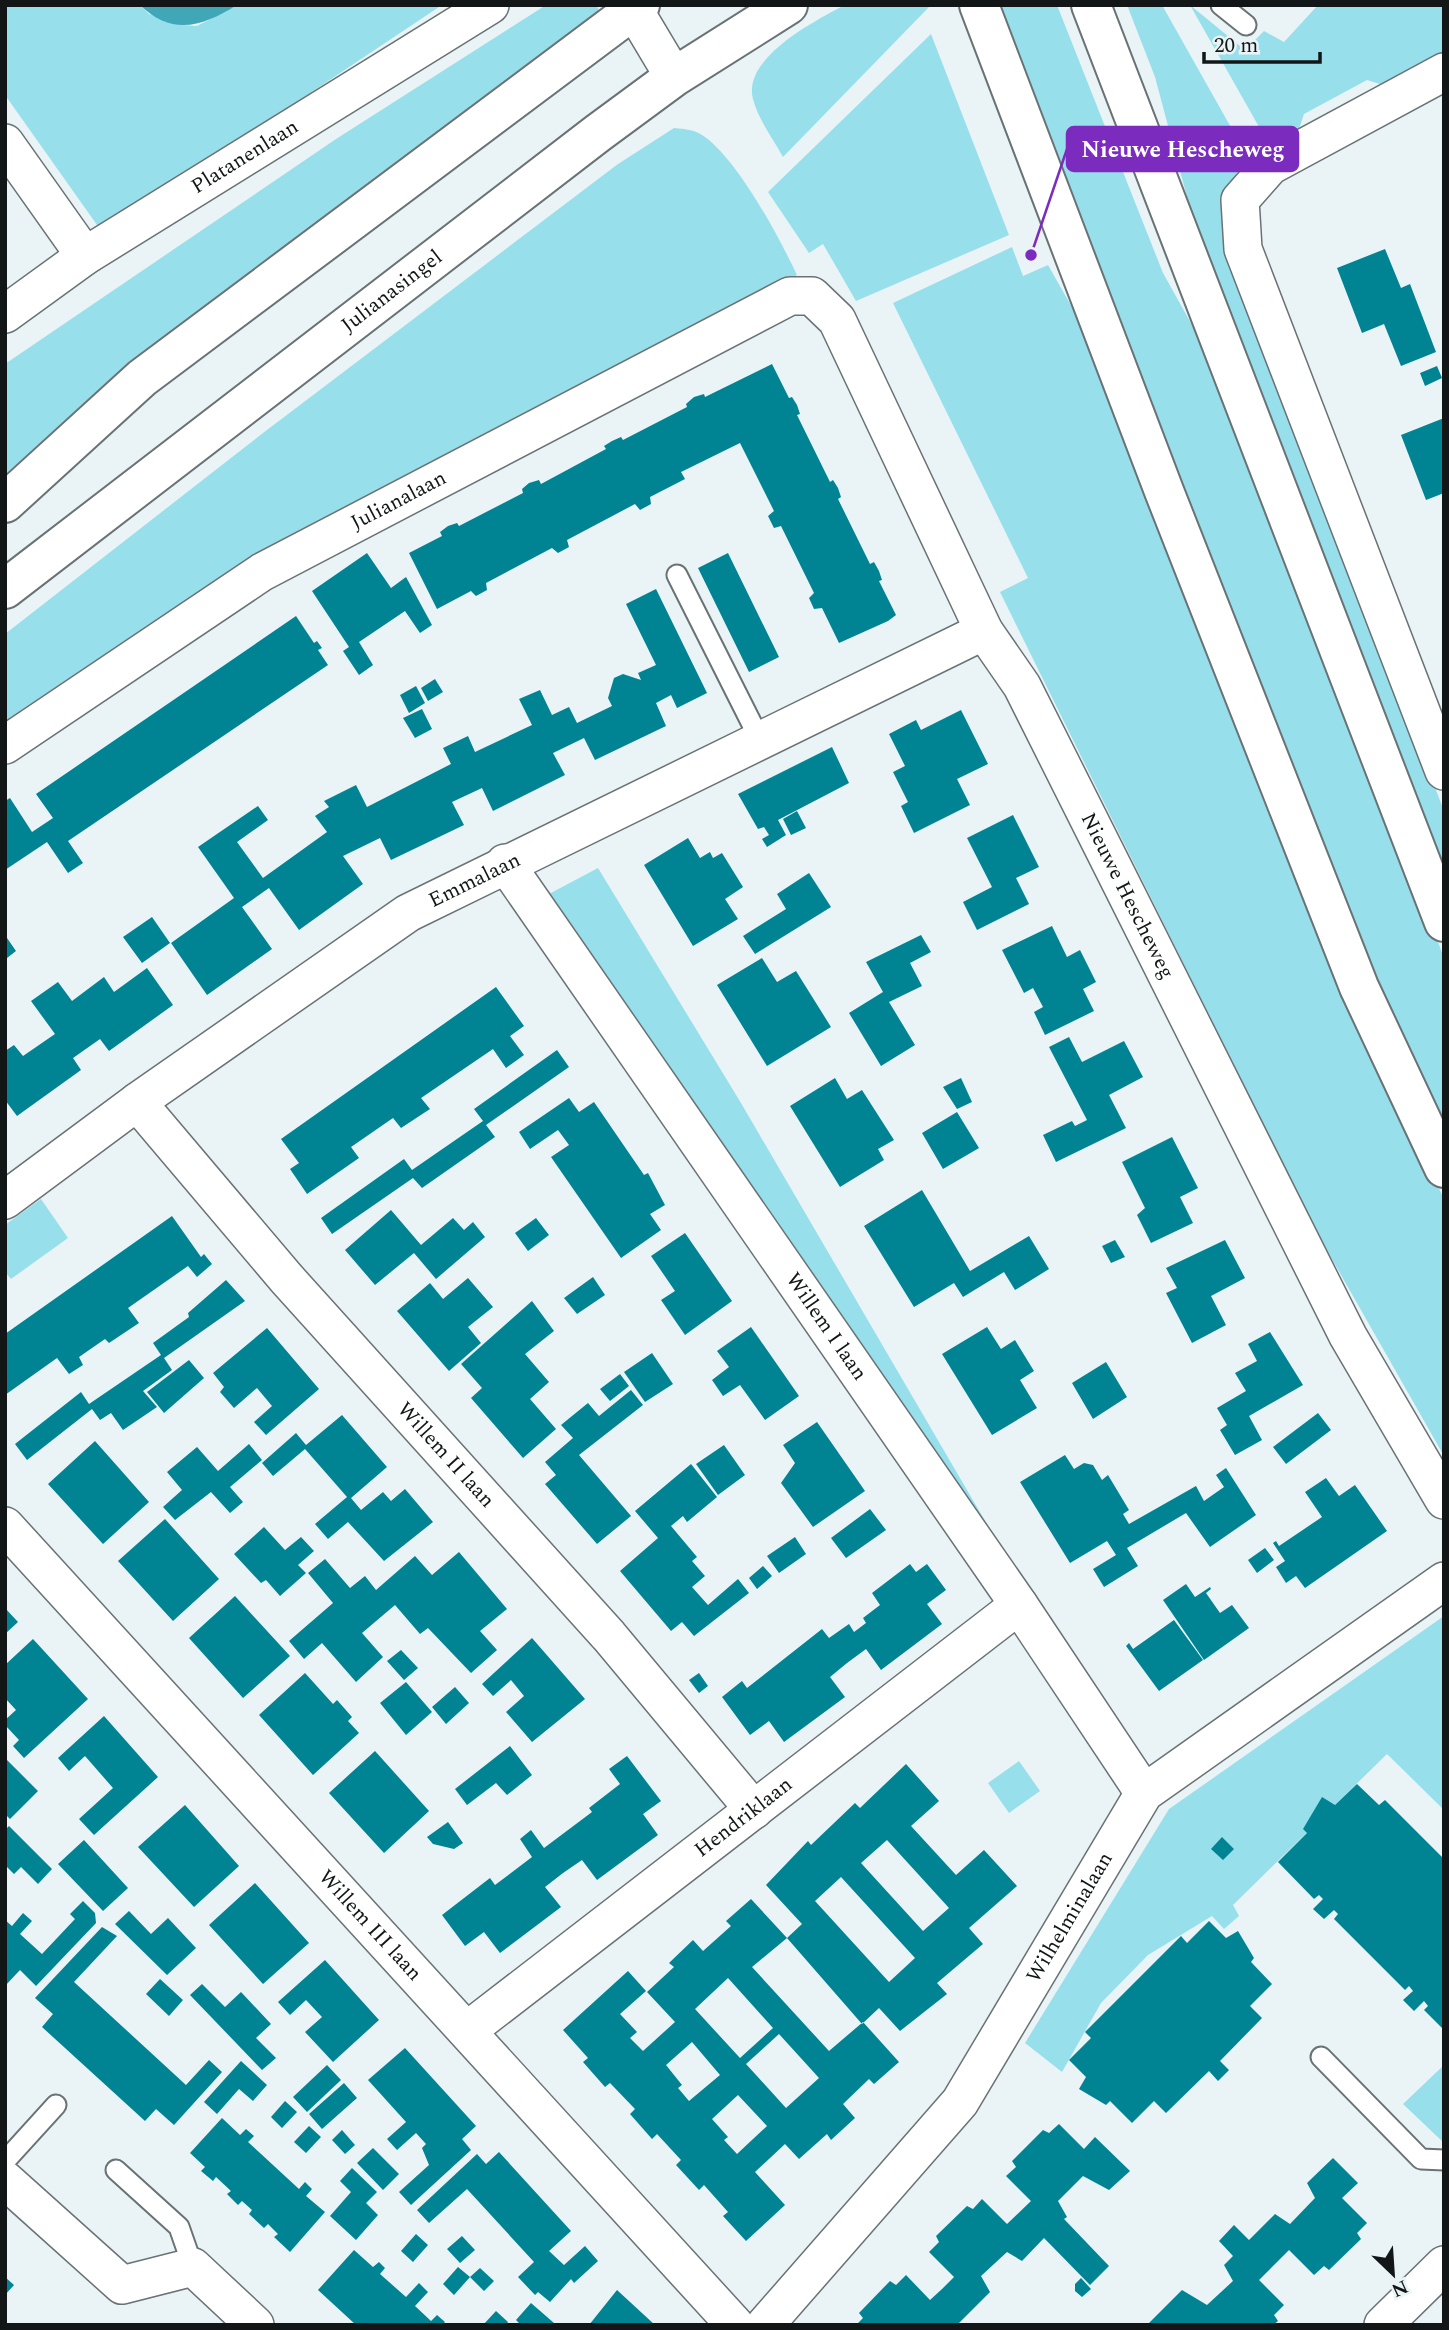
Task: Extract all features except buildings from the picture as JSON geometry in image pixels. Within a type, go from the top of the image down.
[{"type":"street","name":"Platanenlaan","points":[[5,314],[85,256],[490,5]]},
{"type":"street","name":"Julianasingel","points":[[5,589],[461,235],[674,77],[788,5]]},
{"type":"street","points":[[979,5],[1164,491],[1359,987],[1444,1168]]},
{"type":"street","points":[[1091,5],[1444,922]]},
{"type":"street","points":[[5,503],[142,378],[635,7],[674,77]]},
{"type":"street","points":[[1444,72],[1270,166],[1240,200],[1243,248],[1444,771]]},
{"type":"street","points":[[5,143],[85,256]]},
{"type":"street","name":"Julianalaan","points":[[5,745],[262,572],[790,296],[812,296]]},
{"type":"street","name":"Nieuwe Hescheweg","points":[[812,296],[837,320],[984,631],[1023,686],[1348,1336],[1444,1500]]},
{"type":"street","name":"Emmalaan","points":[[5,1200],[137,1102],[408,912],[984,631]]},
{"type":"street","name":"Willem I laan","points":[[505,863],[1019,1605],[1144,1793]]},
{"type":"street","name":"Willem II laan","points":[[137,1102],[286,1278],[609,1636],[754,1810]]},
{"type":"street","name":"Willem III laan","points":[[5,1526],[735,2325]]},
{"type":"street","name":"Wilhelminalaan","points":[[765,2325],[960,2102],[1144,1793],[1444,1581]]},
{"type":"street","name":"Hendriklaan","points":[[468,2030],[1019,1605]]},
{"type":"street","points":[[5,2180],[121,2285],[194,2267],[255,2325]]},
{"type":"street","points":[[1382,2325],[1444,2265]]},
{"type":"lane","points":[[1221,5],[1246,25]]},
{"type":"lane","points":[[677,575],[760,740]]},
{"type":"lane","points":[[1321,2057],[1421,2159],[1444,2160]]},
{"type":"lane","points":[[5,2161],[56,2105]]},
{"type":"lane","points":[[116,2171],[179,2227],[194,2267]]},
{"type":"shaded area","points":[[5,5],[140,5],[149,14],[183,25],[197,26],[237,5],[442,5],[102,232],[5,95]]},
{"type":"shaded area","points":[[140,5],[237,5],[200,23],[176,25],[152,15]]},
{"type":"shaded area","points":[[546,5],[596,5],[599,10],[5,486],[5,364],[336,139]]},
{"type":"shaded area","points":[[845,5],[931,5],[783,157],[758,114],[753,99],[753,84],[759,69],[784,42]]},
{"type":"shaded area","points":[[1006,5],[1057,5],[1163,273],[1231,395],[1444,958],[1444,1142],[1407,1072],[995,9]]},
{"type":"shaded area","points":[[1127,5],[1162,5],[1246,154],[1223,201],[1222,229],[1444,811],[1444,884],[1199,242],[1155,77]]},
{"type":"shaded area","points":[[1190,5],[1245,50],[1264,31],[1284,42],[1318,5],[1444,5],[1444,54],[1386,86],[1367,80],[1304,114],[1298,132],[1278,143],[1267,141]]},
{"type":"shaded area","points":[[931,34],[1009,235],[856,301],[823,244],[809,253],[768,192]]},
{"type":"shaded area","points":[[674,128],[691,130],[702,135],[731,164],[769,221],[797,275],[544,402],[297,538],[223,584],[5,730],[5,634],[263,433],[618,164]]},
{"type":"shaded area","points":[[1012,247],[1023,276],[1048,265],[1099,355],[1395,1098],[1444,1199],[1444,1456],[1312,1224],[1000,592],[1028,578],[893,303]]},
{"type":"shaded area","points":[[598,868],[741,1103],[1026,1591],[547,895]]},
{"type":"shaded area","points":[[41,1199],[68,1238],[11,1279],[5,1272],[5,1225]]},
{"type":"shaded area","points":[[1444,1616],[1444,1810],[1387,1754],[1233,1905],[1239,1916],[1224,1929],[1212,1916],[1148,1955],[1101,2003],[1062,2072],[1025,2043],[1169,1809]]},
{"type":"shaded area","points":[[1019,1761],[1040,1791],[1009,1813],[988,1783]]},
{"type":"shaded area","points":[[1444,2065],[1444,2143],[1403,2104]]},
{"type":"place","name":"Nieuwe Hescheweg","points":[[1031,255]]}]
